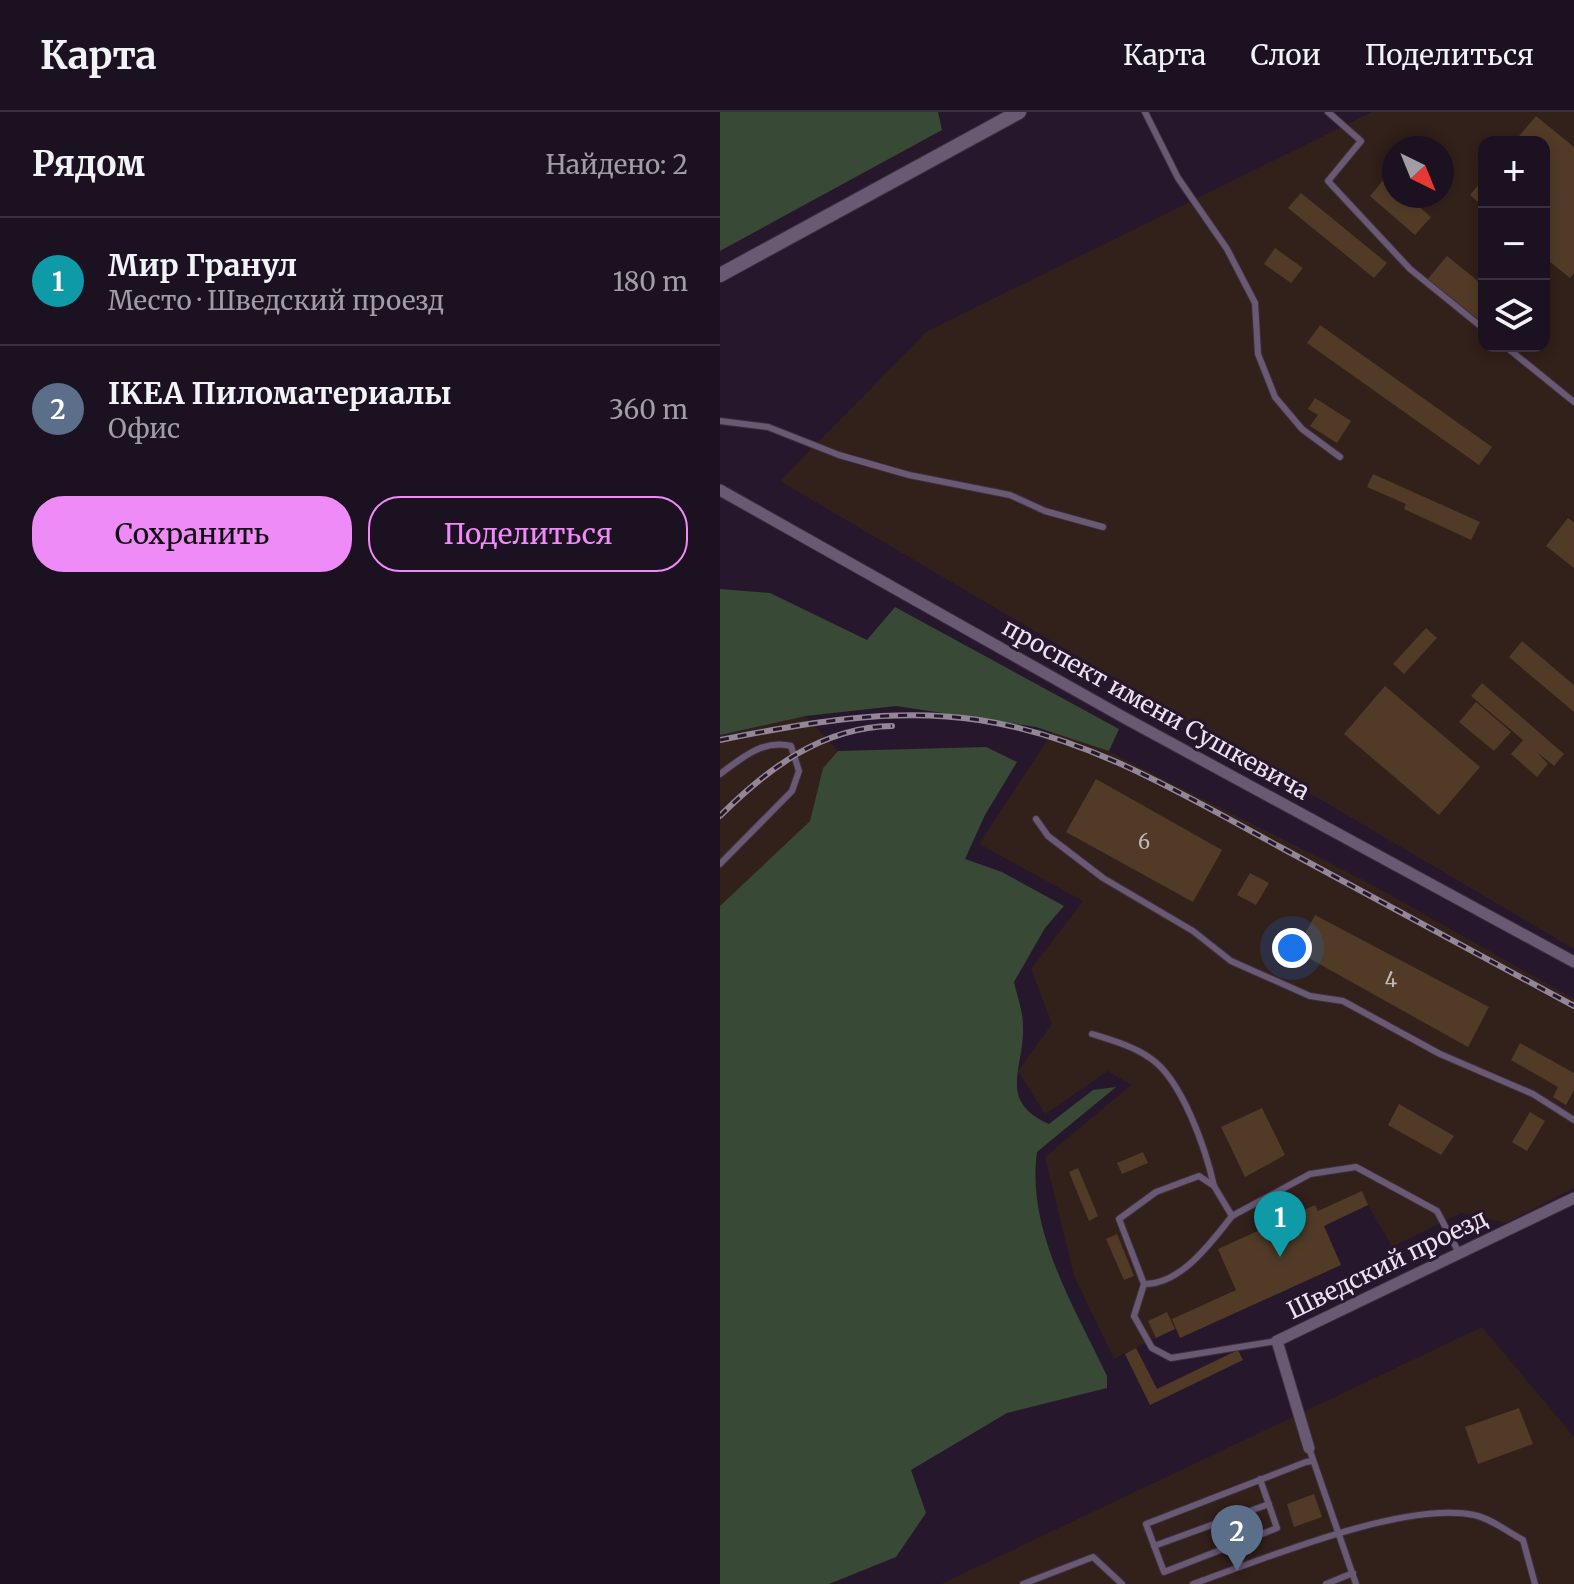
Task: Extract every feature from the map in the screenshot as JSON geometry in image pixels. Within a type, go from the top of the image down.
[{"type":"street","points":[[720,275],[1019,112]]},
{"type":"street","name":"проспект имени Сушкевича","points":[[720,490],[1123,717],[1574,962]]},
{"type":"street","name":"Шведский проезд","points":[[1309,1448],[1277,1341],[1574,1198]]},
{"type":"lane","points":[[1145,112],[1178,178],[1227,249],[1255,303],[1258,354],[1275,397],[1302,429],[1340,457]]},
{"type":"lane","points":[[1328,112],[1361,141],[1328,181],[1410,269],[1478,324]]},
{"type":"lane","points":[[1512,352],[1574,402]]},
{"type":"lane","points":[[720,421],[768,427],[839,455],[909,475],[1010,495],[1045,511],[1103,527]]},
{"type":"lane","points":[[720,774],[751,752],[775,742],[791,746],[799,771],[792,791],[720,864]]},
{"type":"lane","points":[[1036,819],[1048,836],[1103,878],[1183,924],[1231,961],[1310,996],[1343,1001],[1440,1054],[1533,1094],[1574,1120]]},
{"type":"lane","points":[[1092,1034],[1153,1059],[1187,1106],[1206,1150],[1214,1186],[1232,1216]]},
{"type":"lane","points":[[1144,1284],[1159,1285],[1192,1262],[1232,1216],[1310,1174],[1356,1167],[1437,1211],[1459,1253]]},
{"type":"lane","points":[[1214,1186],[1199,1176],[1156,1192],[1119,1219],[1144,1284],[1134,1316],[1152,1348],[1171,1358],[1246,1343],[1277,1341]]},
{"type":"lane","points":[[1309,1448],[1356,1584]]},
{"type":"lane","points":[[1260,1479],[1277,1528],[1164,1572],[1146,1524],[1260,1479],[1313,1461]]},
{"type":"lane","points":[[1154,1546],[1269,1504]]},
{"type":"lane","points":[[1193,1584],[1339,1535],[1424,1513],[1475,1515],[1523,1540],[1535,1584]]},
{"type":"lane","points":[[1023,1584],[1093,1557],[1122,1584]]},
{"type":"lane","points":[[1326,1584],[1353,1573]]},
{"type":"shaded area","points":[[1372,112],[1574,112],[1574,949],[780,481],[926,332]]},
{"type":"shaded area","points":[[806,716],[838,751],[823,768],[810,821],[720,906],[720,735]]},
{"type":"shaded area","points":[[1057,725],[1369,883],[1574,999],[1574,1188],[1506,1223],[1461,1213],[1392,1247],[1368,1205],[1324,1226],[1341,1265],[1180,1338],[1175,1328],[1114,1359],[1074,1276],[1045,1157],[1131,1085],[1108,1071],[1045,1114],[1018,1071],[1052,1024],[1031,969],[1083,901],[979,844]]},
{"type":"shaded area","points":[[1482,1327],[1574,1437],[1574,1584],[941,1584]]},
{"type":"green space","points":[[720,112],[938,112],[942,130],[720,251]]},
{"type":"green space","points":[[720,589],[770,593],[867,640],[895,607],[1119,729],[1109,751],[1036,727],[896,706],[806,716],[720,735]]},
{"type":"green space","points":[[986,747],[1017,762],[985,815],[965,859],[1002,872],[1064,906],[1045,928],[1014,982],[1023,1026],[1018,1094],[1033,1115],[1049,1124],[1093,1090],[1116,1087],[1037,1152],[1036,1181],[1046,1239],[1068,1296],[1107,1376],[1107,1388],[1007,1413],[911,1470],[926,1513],[896,1557],[829,1584],[720,1584],[720,906],[810,821],[823,768],[838,751]]},
{"type":"building","points":[[1536,116],[1574,147],[1574,273],[1570,278],[1550,262],[1550,136],[1519,136]]},
{"type":"building","points":[[1382,182],[1382,206],[1370,196]]},
{"type":"building","points":[[1478,185],[1478,202],[1470,195]]},
{"type":"building","points":[[1301,193],[1387,263],[1374,278],[1288,208]]},
{"type":"building","points":[[1384,208],[1420,208],[1431,217],[1415,235]]},
{"type":"building","points":[[1275,248],[1303,268],[1291,283],[1264,264]]},
{"type":"building","points":[[1447,256],[1478,281],[1478,322],[1427,280]]},
{"type":"building","points":[[1320,325],[1492,447],[1479,465],[1307,343]]},
{"type":"building","points":[[1315,398],[1351,421],[1337,443],[1310,426],[1318,415],[1308,409]]},
{"type":"building","points":[[1373,474],[1480,522],[1471,540],[1404,509],[1406,504],[1367,487]]},
{"type":"building","points":[[1568,518],[1574,522],[1574,568],[1546,546]]},
{"type":"building","points":[[1426,628],[1437,638],[1404,674],[1393,664]]},
{"type":"building","points":[[1522,641],[1574,685],[1574,712],[1509,657]]},
{"type":"building","points":[[1482,683],[1564,754],[1554,766],[1537,752],[1548,764],[1537,777],[1511,754],[1523,740],[1471,696]]},
{"type":"building","points":[[1385,686],[1480,767],[1439,815],[1344,734]]},
{"type":"building","points":[[1476,702],[1511,732],[1494,751],[1459,722]]},
{"type":"building","points":[[1096,779],[1222,850],[1193,902],[1066,832]]},
{"type":"building","points":[[1250,873],[1269,883],[1256,905],[1237,895]]},
{"type":"building","points":[[1315,915],[1489,1007],[1468,1047],[1296,951]]},
{"type":"building","points":[[1520,1043],[1574,1073],[1574,1090],[1566,1105],[1553,1097],[1558,1087],[1511,1060]]},
{"type":"building","points":[[1399,1104],[1454,1136],[1441,1155],[1388,1125]]},
{"type":"building","points":[[1262,1108],[1285,1155],[1245,1177],[1221,1127]]},
{"type":"building","points":[[1530,1112],[1545,1121],[1527,1151],[1512,1142]]},
{"type":"building","points":[[1143,1152],[1148,1163],[1122,1174],[1117,1163]]},
{"type":"building","points":[[1078,1168],[1098,1216],[1089,1221],[1069,1172]]},
{"type":"building","points":[[1362,1191],[1368,1205],[1324,1226],[1341,1265],[1180,1338],[1172,1319],[1236,1290],[1218,1249],[1315,1205],[1318,1211]]},
{"type":"building","points":[[1117,1234],[1134,1276],[1124,1280],[1106,1239]]},
{"type":"building","points":[[1167,1312],[1175,1329],[1156,1338],[1148,1321]]},
{"type":"building","points":[[1136,1348],[1157,1389],[1238,1350],[1243,1360],[1150,1405],[1125,1354]]},
{"type":"building","points":[[1519,1408],[1533,1444],[1478,1464],[1465,1427]]},
{"type":"building","points":[[1314,1494],[1322,1517],[1294,1527],[1287,1504]]},
{"type":"railway","points":[[720,740],[816,723],[914,715],[979,720],[1058,739],[1135,770],[1172,789],[1574,1006]]},
{"type":"railway","points":[[720,816],[757,782],[797,754],[842,734],[892,726]]},
{"type":"place","name":"Мир Гранул","points":[[1280,1257]]},
{"type":"place","name":"IKEA Пиломатериалы","points":[[1237,1571]]}]
